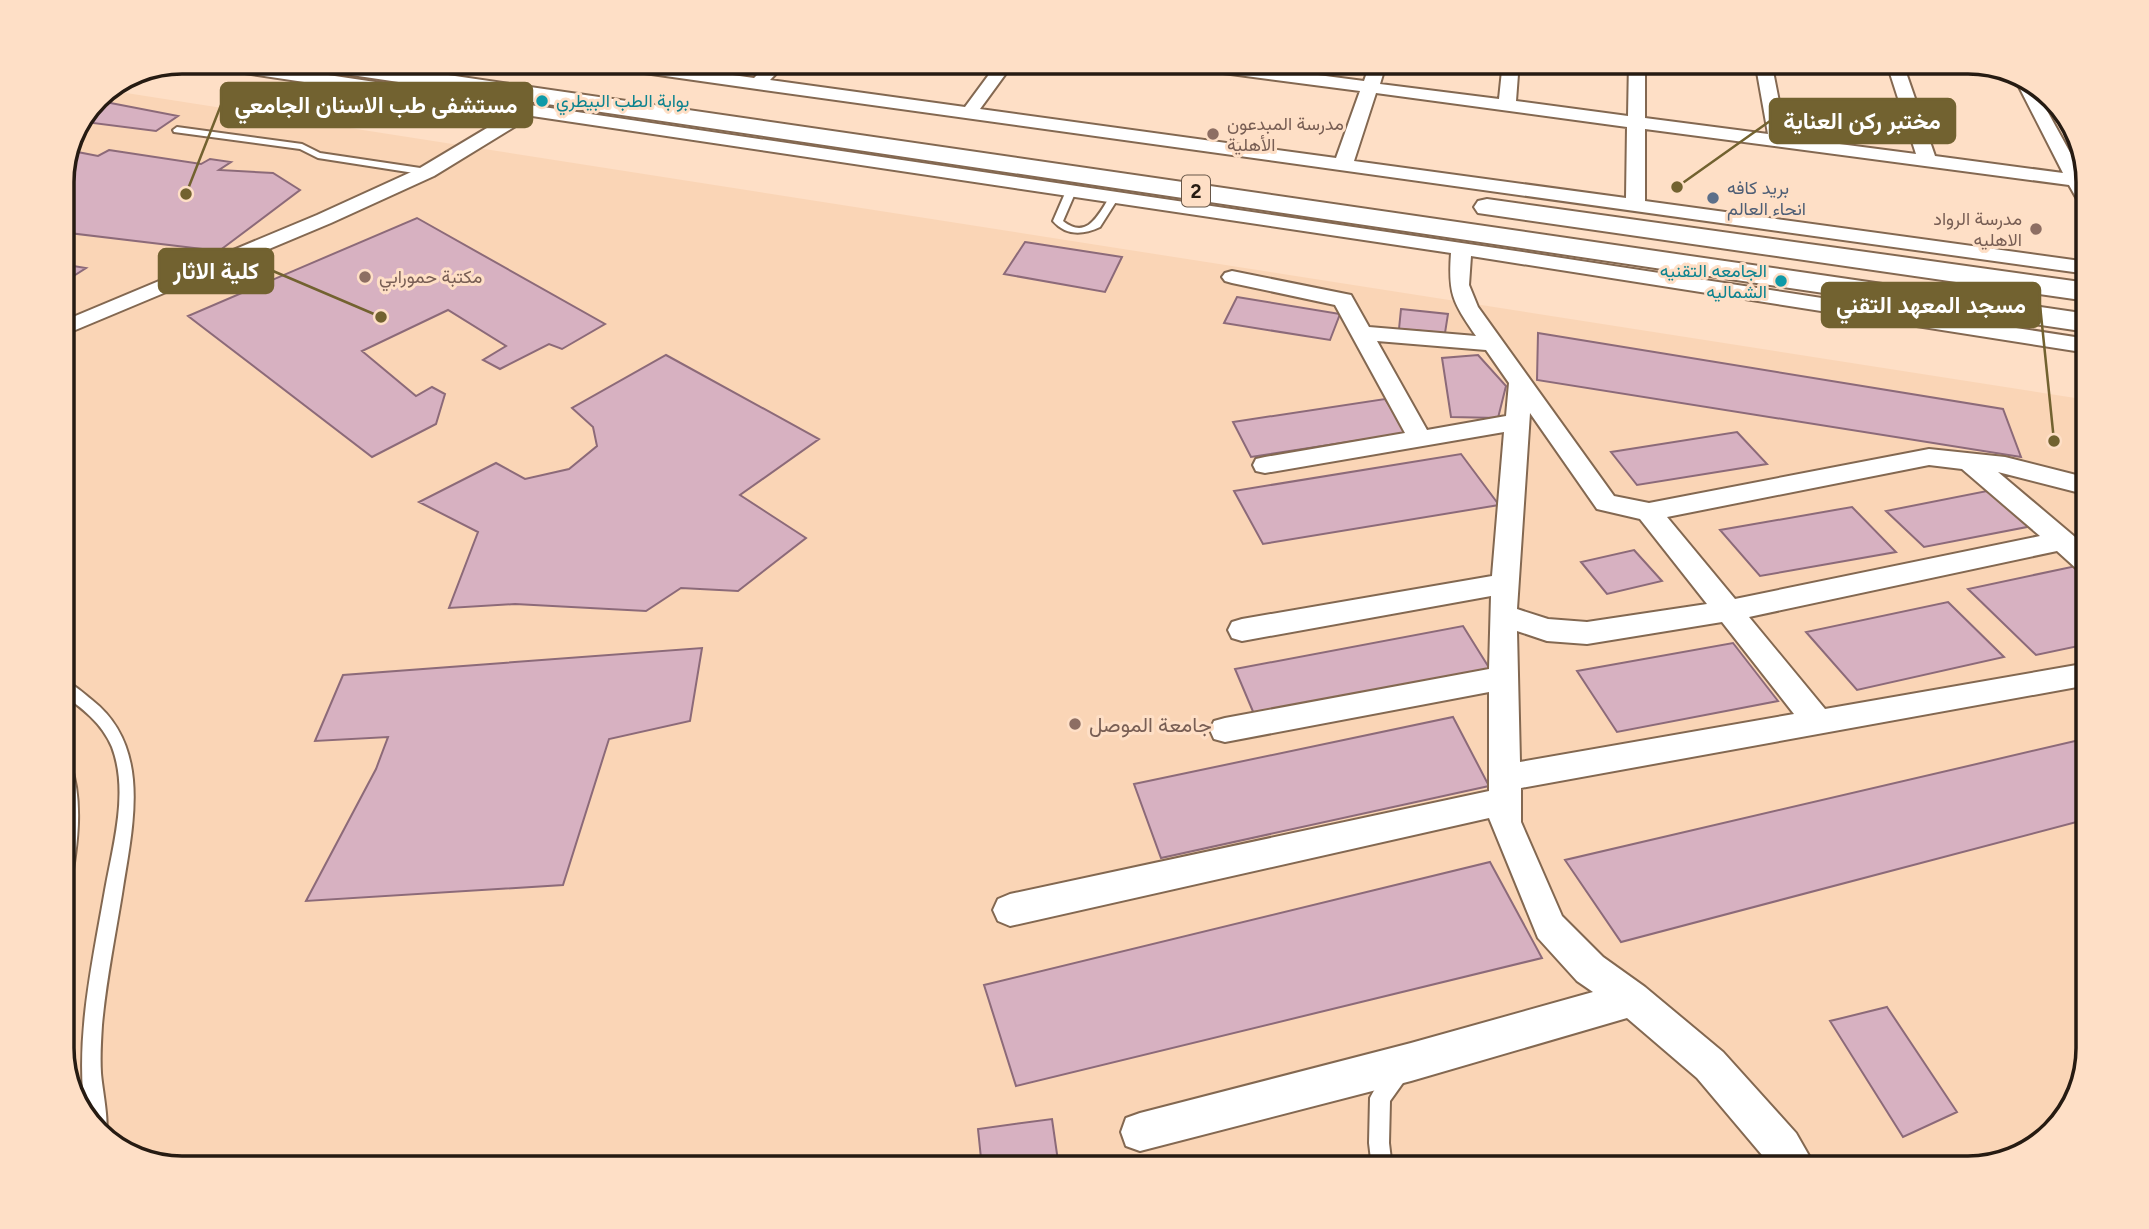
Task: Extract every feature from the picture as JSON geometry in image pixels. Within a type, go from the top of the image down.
[{"type":"highway","name":"2","points":[[378,74],[565,107],[937,153],[2034,327],[2075,324]]},
{"type":"highway","name":"2","points":[[567,74],[962,122],[2075,290]]},
{"type":"highway","points":[[937,153],[962,122]]},
{"type":"street","points":[[286,74],[528,110],[565,107],[1072,191],[1461,249],[2034,327],[2075,341]]},
{"type":"street","points":[[703,74],[962,122],[1343,165],[2075,266]]},
{"type":"street","points":[[757,83],[766,74]]},
{"type":"street","points":[[962,122],[997,74]]},
{"type":"street","points":[[1292,74],[1507,107],[1636,121],[2075,181]]},
{"type":"street","points":[[1343,165],[1375,74]]},
{"type":"street","points":[[1507,107],[1510,74]]},
{"type":"street","points":[[1635,205],[1637,74]]},
{"type":"street","points":[[1765,74],[1778,142]]},
{"type":"street","points":[[1898,74],[1928,163]]},
{"type":"street","points":[[2030,94],[2074,169]]},
{"type":"street","points":[[74,325],[324,219],[427,172],[528,110]]},
{"type":"street","points":[[1461,249],[1461,293],[1520,384],[1606,503],[1649,512],[1929,457],[2005,465],[2075,484]]},
{"type":"street","points":[[1232,277],[1343,300],[1420,439]]},
{"type":"street","points":[[1362,333],[1493,344]]},
{"type":"street","points":[[1520,384],[1504,599],[1502,678],[1505,822],[1550,927],[1590,969],[1632,999],[1710,1065],[1788,1156]]},
{"type":"street","points":[[1265,464],[1517,422]]},
{"type":"street","points":[[1969,461],[2075,552]]},
{"type":"street","points":[[1649,512],[1817,721]]},
{"type":"street","points":[[1242,630],[1504,599],[1547,630],[1587,633],[1729,611],[2062,541]]},
{"type":"street","points":[[1010,910],[1505,789],[1817,721],[2076,676]]},
{"type":"street","points":[[1225,730],[1502,678]]},
{"type":"street","points":[[1140,1132],[1411,1062],[1632,999]]},
{"type":"lane","points":[[177,130],[302,147],[318,155],[390,164],[427,172]]},
{"type":"lane","points":[[1072,191],[1058,221],[1060,225],[1074,230],[1097,225],[1114,197]]},
{"type":"lane","points":[[74,695],[99,713],[113,733],[128,796],[101,973],[91,1068],[95,1111]]},
{"type":"lane","points":[[1381,1156],[1380,1098],[1411,1062]]},
{"type":"shaded area","name":"جامعة الموصل","points":[[122,92],[2075,398],[2076,1047],[2072,1075],[2061,1101],[2044,1124],[2021,1141],[1995,1152],[1967,1156],[182,1156],[154,1152],[128,1141],[110,1129],[92,1107],[79,1082],[74,1054],[74,175],[77,154],[92,122],[105,105]]},
{"type":"building","points":[[108,103],[178,116],[156,131],[92,123]]},
{"type":"building","points":[[109,150],[201,164],[210,159],[231,162],[219,170],[273,173],[300,190],[219,251],[74,234],[74,175],[77,154],[98,156]]},
{"type":"building","points":[[417,218],[605,324],[562,349],[549,344],[500,369],[483,360],[506,346],[448,310],[362,351],[416,396],[432,387],[445,394],[436,424],[372,457],[188,316]]},
{"type":"building","points":[[1025,242],[1122,257],[1105,292],[1004,274]]},
{"type":"building","points":[[74,266],[86,268],[74,276]]},
{"type":"building","points":[[1237,297],[1340,314],[1330,340],[1224,323]]},
{"type":"building","points":[[1401,309],[1448,314],[1445,333],[1399,329]]},
{"type":"building","points":[[1538,333],[2003,409],[2021,457],[1537,380]]},
{"type":"building","points":[[666,355],[819,439],[740,495],[806,538],[738,591],[681,588],[646,611],[515,604],[449,608],[478,532],[419,502],[496,463],[525,479],[569,469],[597,446],[593,427],[572,408]]},
{"type":"building","points":[[1478,355],[1506,386],[1498,418],[1451,417],[1442,358]]},
{"type":"building","points":[[1385,399],[1407,433],[1251,457],[1233,422]]},
{"type":"building","points":[[1737,432],[1767,464],[1637,485],[1611,452]]},
{"type":"building","points":[[1461,454],[1499,505],[1263,544],[1234,491]]},
{"type":"building","points":[[1992,490],[2032,526],[1924,547],[1886,511]]},
{"type":"building","points":[[1852,507],[1896,552],[1760,576],[1720,530]]},
{"type":"building","points":[[1634,550],[1662,581],[1607,594],[1581,562]]},
{"type":"building","points":[[2075,566],[2076,647],[2036,655],[1968,589]]},
{"type":"building","points":[[1948,602],[2004,657],[1857,690],[1806,632]]},
{"type":"building","points":[[1463,626],[1493,674],[1257,721],[1235,669]]},
{"type":"building","points":[[1733,643],[1778,701],[1617,732],[1577,671]]},
{"type":"building","points":[[702,648],[690,721],[609,739],[563,885],[306,901],[376,769],[388,737],[315,741],[343,675]]},
{"type":"building","points":[[1453,717],[1489,786],[1161,858],[1134,784]]},
{"type":"building","points":[[2076,741],[2076,822],[1621,942],[1565,860]]},
{"type":"building","points":[[1490,862],[1542,958],[1016,1086],[984,985]]},
{"type":"building","points":[[1887,1007],[1957,1112],[1903,1137],[1830,1021]]},
{"type":"building","points":[[1052,1119],[1057,1156],[981,1156],[978,1129]]},
{"type":"place","name":"بوابة الطب البيطري","points":[[542,101]]},
{"type":"place","name":"مدرسة المبدعون الأهلية","points":[[1213,134]]},
{"type":"place","name":"مختبر ركن العناية","points":[[1677,187]]},
{"type":"place","name":"مستشفى طب الاسنان الجامعي","points":[[186,194]]},
{"type":"place","name":"بريد كافه انحاء العالم","points":[[1713,198]]},
{"type":"place","name":"مدرسة الرواد الاهليه","points":[[2036,229]]},
{"type":"place","name":"مكتبة حمورابي","points":[[365,277]]},
{"type":"place","name":"الجامعه التقنيه الشماليه","points":[[1781,281]]},
{"type":"place","name":"كلية الاثار","points":[[381,317]]},
{"type":"place","name":"مسجد المعهد التقني","points":[[2054,441]]},
{"type":"place","name":"جامعة الموصل","points":[[1075,724]]}]
